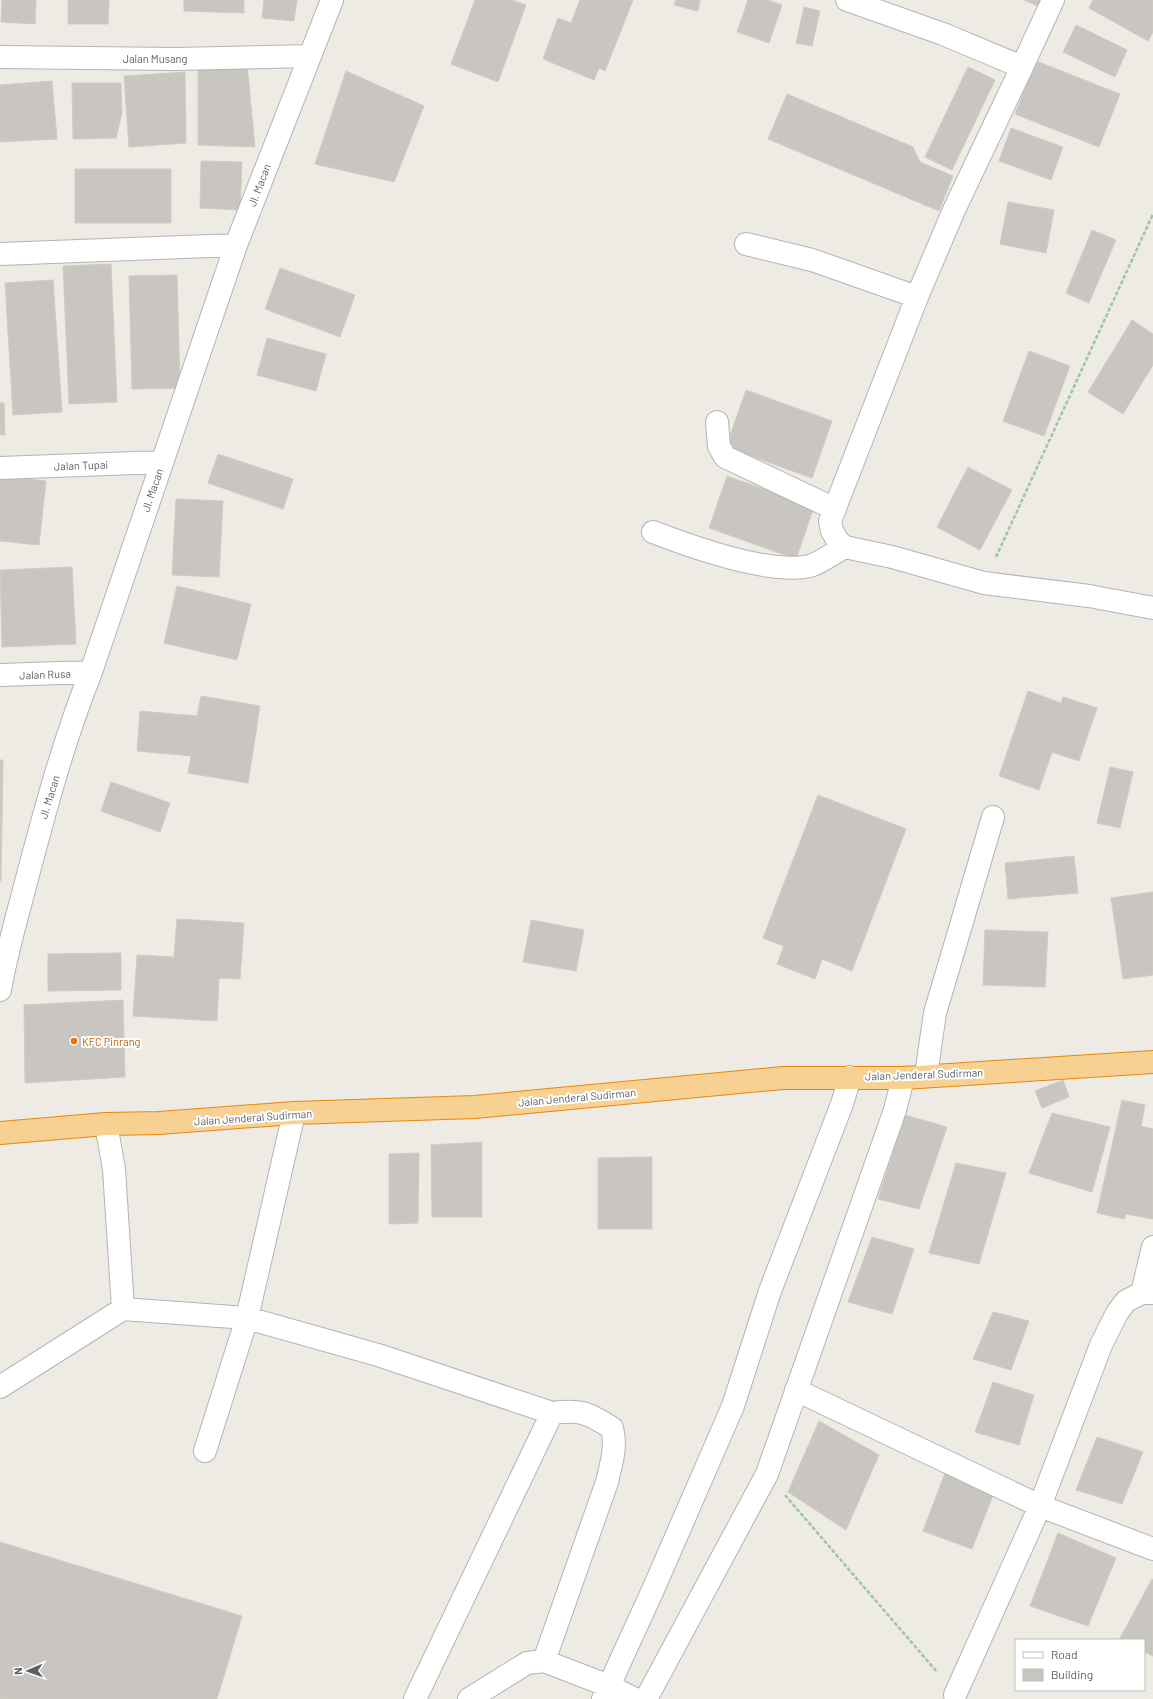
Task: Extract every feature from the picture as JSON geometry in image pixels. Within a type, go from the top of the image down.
[{"type":"highway","name":"Jalan Jenderal Sudirman","points":[[0,1133],[106,1124],[159,1123],[294,1113],[475,1106],[783,1078],[903,1078],[926,1075],[1153,1062]]},
{"type":"street","name":"Jl. Macan","points":[[0,990],[4,962],[44,813],[78,704],[91,672],[236,245],[332,0]]},
{"type":"street","points":[[847,0],[943,34],[1022,67]]},
{"type":"street","points":[[1053,0],[954,210],[917,297],[830,521],[832,531],[838,541],[845,547],[892,557],[984,583],[1089,596],[1153,608]]},
{"type":"street","name":"Jalan Musang","points":[[0,57],[176,59],[310,56]]},
{"type":"street","points":[[746,244],[812,260],[917,297]]},
{"type":"street","points":[[0,254],[236,245]]},
{"type":"street","points":[[717,422],[719,446],[725,457],[835,509]]},
{"type":"street","name":"Jalan Tupai","points":[[0,468],[162,462]]},
{"type":"street","points":[[653,532],[692,547],[757,564],[789,567],[811,566],[845,547]]},
{"type":"street","name":"Jalan Rusa","points":[[0,675],[91,672]]},
{"type":"street","points":[[926,1075],[935,1013],[993,817]]},
{"type":"street","points":[[606,1693],[733,1406],[770,1291],[839,1111],[850,1077]]},
{"type":"street","points":[[646,1699],[767,1474],[895,1110],[903,1078]]},
{"type":"street","points":[[205,1451],[247,1318],[294,1113]]},
{"type":"street","points":[[106,1124],[114,1169],[123,1309]]},
{"type":"street","points":[[955,1694],[1040,1506],[1101,1345],[1117,1313],[1126,1301],[1148,1293],[1153,1247]]},
{"type":"street","points":[[0,1388],[123,1309],[247,1318],[378,1355],[552,1413],[571,1410],[589,1414],[612,1428],[615,1439],[607,1482],[544,1661]]},
{"type":"street","points":[[796,1390],[1040,1506],[1153,1548]]},
{"type":"street","points":[[415,1699],[552,1413]]},
{"type":"street","points":[[469,1699],[527,1663],[544,1661],[606,1693],[636,1699]]},
{"type":"path","points":[[984,583],[1153,214]]},
{"type":"path","points":[[767,1474],[955,1694]]},
{"type":"building","points":[[2,0],[36,0],[35,24],[1,22]]},
{"type":"building","points":[[68,0],[109,0],[108,24],[68,24]]},
{"type":"building","points":[[184,0],[244,0],[244,13],[184,11]]},
{"type":"building","points":[[264,0],[297,0],[294,21],[262,18]]},
{"type":"building","points":[[475,0],[512,0],[526,5],[498,82],[451,64]]},
{"type":"building","points":[[580,0],[633,0],[605,71],[599,68],[594,80],[543,59],[558,18],[571,23]]},
{"type":"building","points":[[676,0],[700,0],[698,11],[674,5]]},
{"type":"building","points":[[748,0],[767,0],[782,5],[769,43],[737,32]]},
{"type":"building","points":[[1024,0],[1043,0],[1040,7]]},
{"type":"building","points":[[1093,0],[1153,0],[1153,32],[1148,41],[1089,8]]},
{"type":"building","points":[[804,7],[820,11],[812,46],[796,43]]},
{"type":"building","points":[[1076,25],[1127,50],[1115,77],[1063,52]]},
{"type":"building","points":[[1036,61],[1120,94],[1099,147],[1015,114]]},
{"type":"building","points":[[247,64],[255,147],[198,145],[198,65]]},
{"type":"building","points":[[968,67],[995,80],[952,170],[925,157]]},
{"type":"building","points":[[346,71],[424,106],[394,182],[315,164]]},
{"type":"building","points":[[185,72],[186,143],[129,147],[124,76]]},
{"type":"building","points":[[52,81],[57,139],[0,142],[0,85]]},
{"type":"building","points":[[72,83],[121,83],[122,113],[116,138],[73,139]]},
{"type":"building","points":[[787,94],[913,147],[920,162],[953,176],[939,211],[768,139]]},
{"type":"building","points":[[1011,128],[1063,147],[1051,180],[999,161]]},
{"type":"building","points":[[201,161],[242,162],[240,210],[200,208]]},
{"type":"building","points":[[75,169],[171,169],[171,223],[75,223]]},
{"type":"building","points":[[1008,202],[1054,210],[1046,253],[1000,244]]},
{"type":"building","points":[[1092,230],[1116,240],[1089,303],[1066,293]]},
{"type":"building","points":[[111,264],[117,402],[69,404],[63,266]]},
{"type":"building","points":[[280,268],[355,295],[340,337],[265,309]]},
{"type":"building","points":[[177,275],[180,388],[132,389],[129,276]]},
{"type":"building","points":[[53,280],[62,412],[13,415],[5,283]]},
{"type":"building","points":[[1132,320],[1153,334],[1153,365],[1123,414],[1088,392]]},
{"type":"building","points":[[267,338],[326,354],[316,391],[257,375]]},
{"type":"building","points":[[1029,351],[1070,366],[1044,436],[1003,421]]},
{"type":"building","points":[[746,390],[832,421],[812,478],[726,447]]},
{"type":"building","points":[[0,403],[4,403],[5,435],[0,435]]},
{"type":"building","points":[[218,454],[293,479],[283,509],[208,483]]},
{"type":"building","points":[[968,467],[1012,490],[980,550],[937,527]]},
{"type":"building","points":[[0,476],[46,481],[39,545],[0,541]]},
{"type":"building","points":[[727,476],[814,507],[796,559],[709,528]]},
{"type":"building","points":[[176,499],[223,501],[219,577],[172,575]]},
{"type":"building","points":[[72,567],[76,644],[2,647],[0,570]]},
{"type":"building","points":[[177,586],[251,604],[237,660],[164,643]]},
{"type":"building","points":[[1028,691],[1061,703],[1063,697],[1097,708],[1079,761],[1052,752],[1039,790],[999,776]]},
{"type":"building","points":[[201,696],[260,706],[248,783],[188,773],[191,756],[137,751],[140,711],[197,716]]},
{"type":"building","points":[[0,760],[3,760],[1,881],[0,881]]},
{"type":"building","points":[[1110,767],[1133,772],[1120,828],[1097,823]]},
{"type":"building","points":[[111,782],[170,803],[160,832],[101,811]]},
{"type":"building","points":[[818,795],[906,829],[852,971],[822,959],[815,979],[777,964],[784,946],[763,938]]},
{"type":"building","points":[[1074,856],[1078,893],[1008,899],[1005,863]]},
{"type":"building","points":[[1153,892],[1153,975],[1123,979],[1111,898]]},
{"type":"building","points":[[177,919],[244,923],[240,979],[219,978],[217,1021],[133,1016],[137,955],[174,957]]},
{"type":"building","points":[[531,920],[584,930],[576,971],[523,962]]},
{"type":"building","points":[[985,930],[1048,932],[1045,987],[983,985]]},
{"type":"building","points":[[121,953],[121,990],[48,991],[48,954]]},
{"type":"building","name":"KFC Pinrang","points":[[123,1000],[125,1077],[25,1083],[24,1005]]},
{"type":"building","points":[[1063,1080],[1069,1097],[1042,1108],[1035,1091]]},
{"type":"building","points":[[1122,1100],[1145,1105],[1141,1126],[1153,1129],[1153,1219],[1126,1214],[1124,1219],[1097,1213]]},
{"type":"building","points":[[1052,1113],[1110,1127],[1092,1192],[1029,1173]]},
{"type":"building","points":[[905,1115],[947,1127],[919,1209],[878,1199]]},
{"type":"building","points":[[482,1142],[482,1217],[432,1217],[431,1145]]},
{"type":"building","points":[[419,1153],[418,1223],[389,1224],[389,1154]]},
{"type":"building","points":[[652,1157],[652,1229],[598,1229],[598,1158]]},
{"type":"building","points":[[956,1163],[1006,1173],[979,1264],[929,1253]]},
{"type":"building","points":[[872,1237],[914,1249],[892,1314],[848,1302]]},
{"type":"building","points":[[993,1312],[1029,1321],[1011,1370],[973,1359]]},
{"type":"building","points":[[993,1382],[1034,1395],[1019,1445],[975,1432]]},
{"type":"building","points":[[819,1421],[879,1455],[846,1530],[788,1492]]},
{"type":"building","points":[[1097,1437],[1143,1452],[1122,1504],[1076,1490]]},
{"type":"building","points":[[945,1473],[994,1493],[972,1549],[923,1531]]},
{"type":"building","points":[[1058,1533],[1116,1558],[1088,1626],[1030,1606]]},
{"type":"building","points":[[0,1542],[242,1616],[217,1699],[0,1699]]},
{"type":"building","points":[[1152,1579],[1153,1656],[1145,1652],[1145,1639],[1120,1639]]},
{"type":"place","name":"KFC Pinrang","points":[[74,1041]]}]
